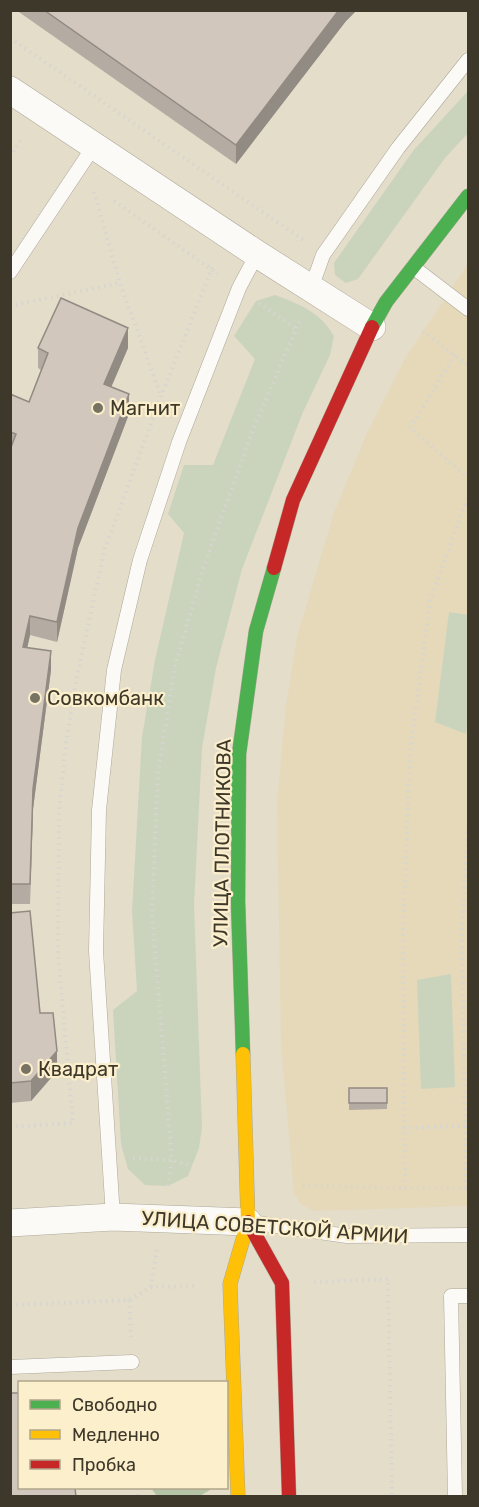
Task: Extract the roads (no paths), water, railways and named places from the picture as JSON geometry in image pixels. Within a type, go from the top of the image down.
[{"type":"main road","name":"УЛИЦА ПЛОТНИКОВА","points":[[248,1222],[238,901],[239,754],[256,631],[293,500],[372,327],[386,302],[468,196]]},
{"type":"main road","points":[[238,1497],[230,1284],[248,1222]]},
{"type":"main road","points":[[248,1222],[282,1283],[289,1497]]},
{"type":"street","points":[[10,90],[257,254],[372,327]]},
{"type":"street","name":"УЛИЦА СОВЕТСКОЙ АРМИИ","points":[[10,1222],[113,1217],[248,1222]]},
{"type":"lane","points":[[311,289],[323,255],[398,148],[468,60]]},
{"type":"lane","points":[[10,272],[94,146]]},
{"type":"lane","points":[[113,1217],[96,951],[99,810],[114,670],[140,560],[179,442],[239,288],[257,254]]},
{"type":"lane","points":[[413,267],[468,309]]},
{"type":"lane","name":"УЛИЦА СОВЕТСКОЙ АРМИИ","points":[[248,1222],[347,1236],[468,1235]]},
{"type":"lane","points":[[455,1497],[451,1296],[468,1296]]},
{"type":"lane","points":[[10,1367],[132,1362]]},
{"type":"place","name":"Магнит","points":[[98,408]]},
{"type":"place","name":"Совкомбанк","points":[[35,698]]},
{"type":"place","name":"Квадрат","points":[[26,1069]]}]
